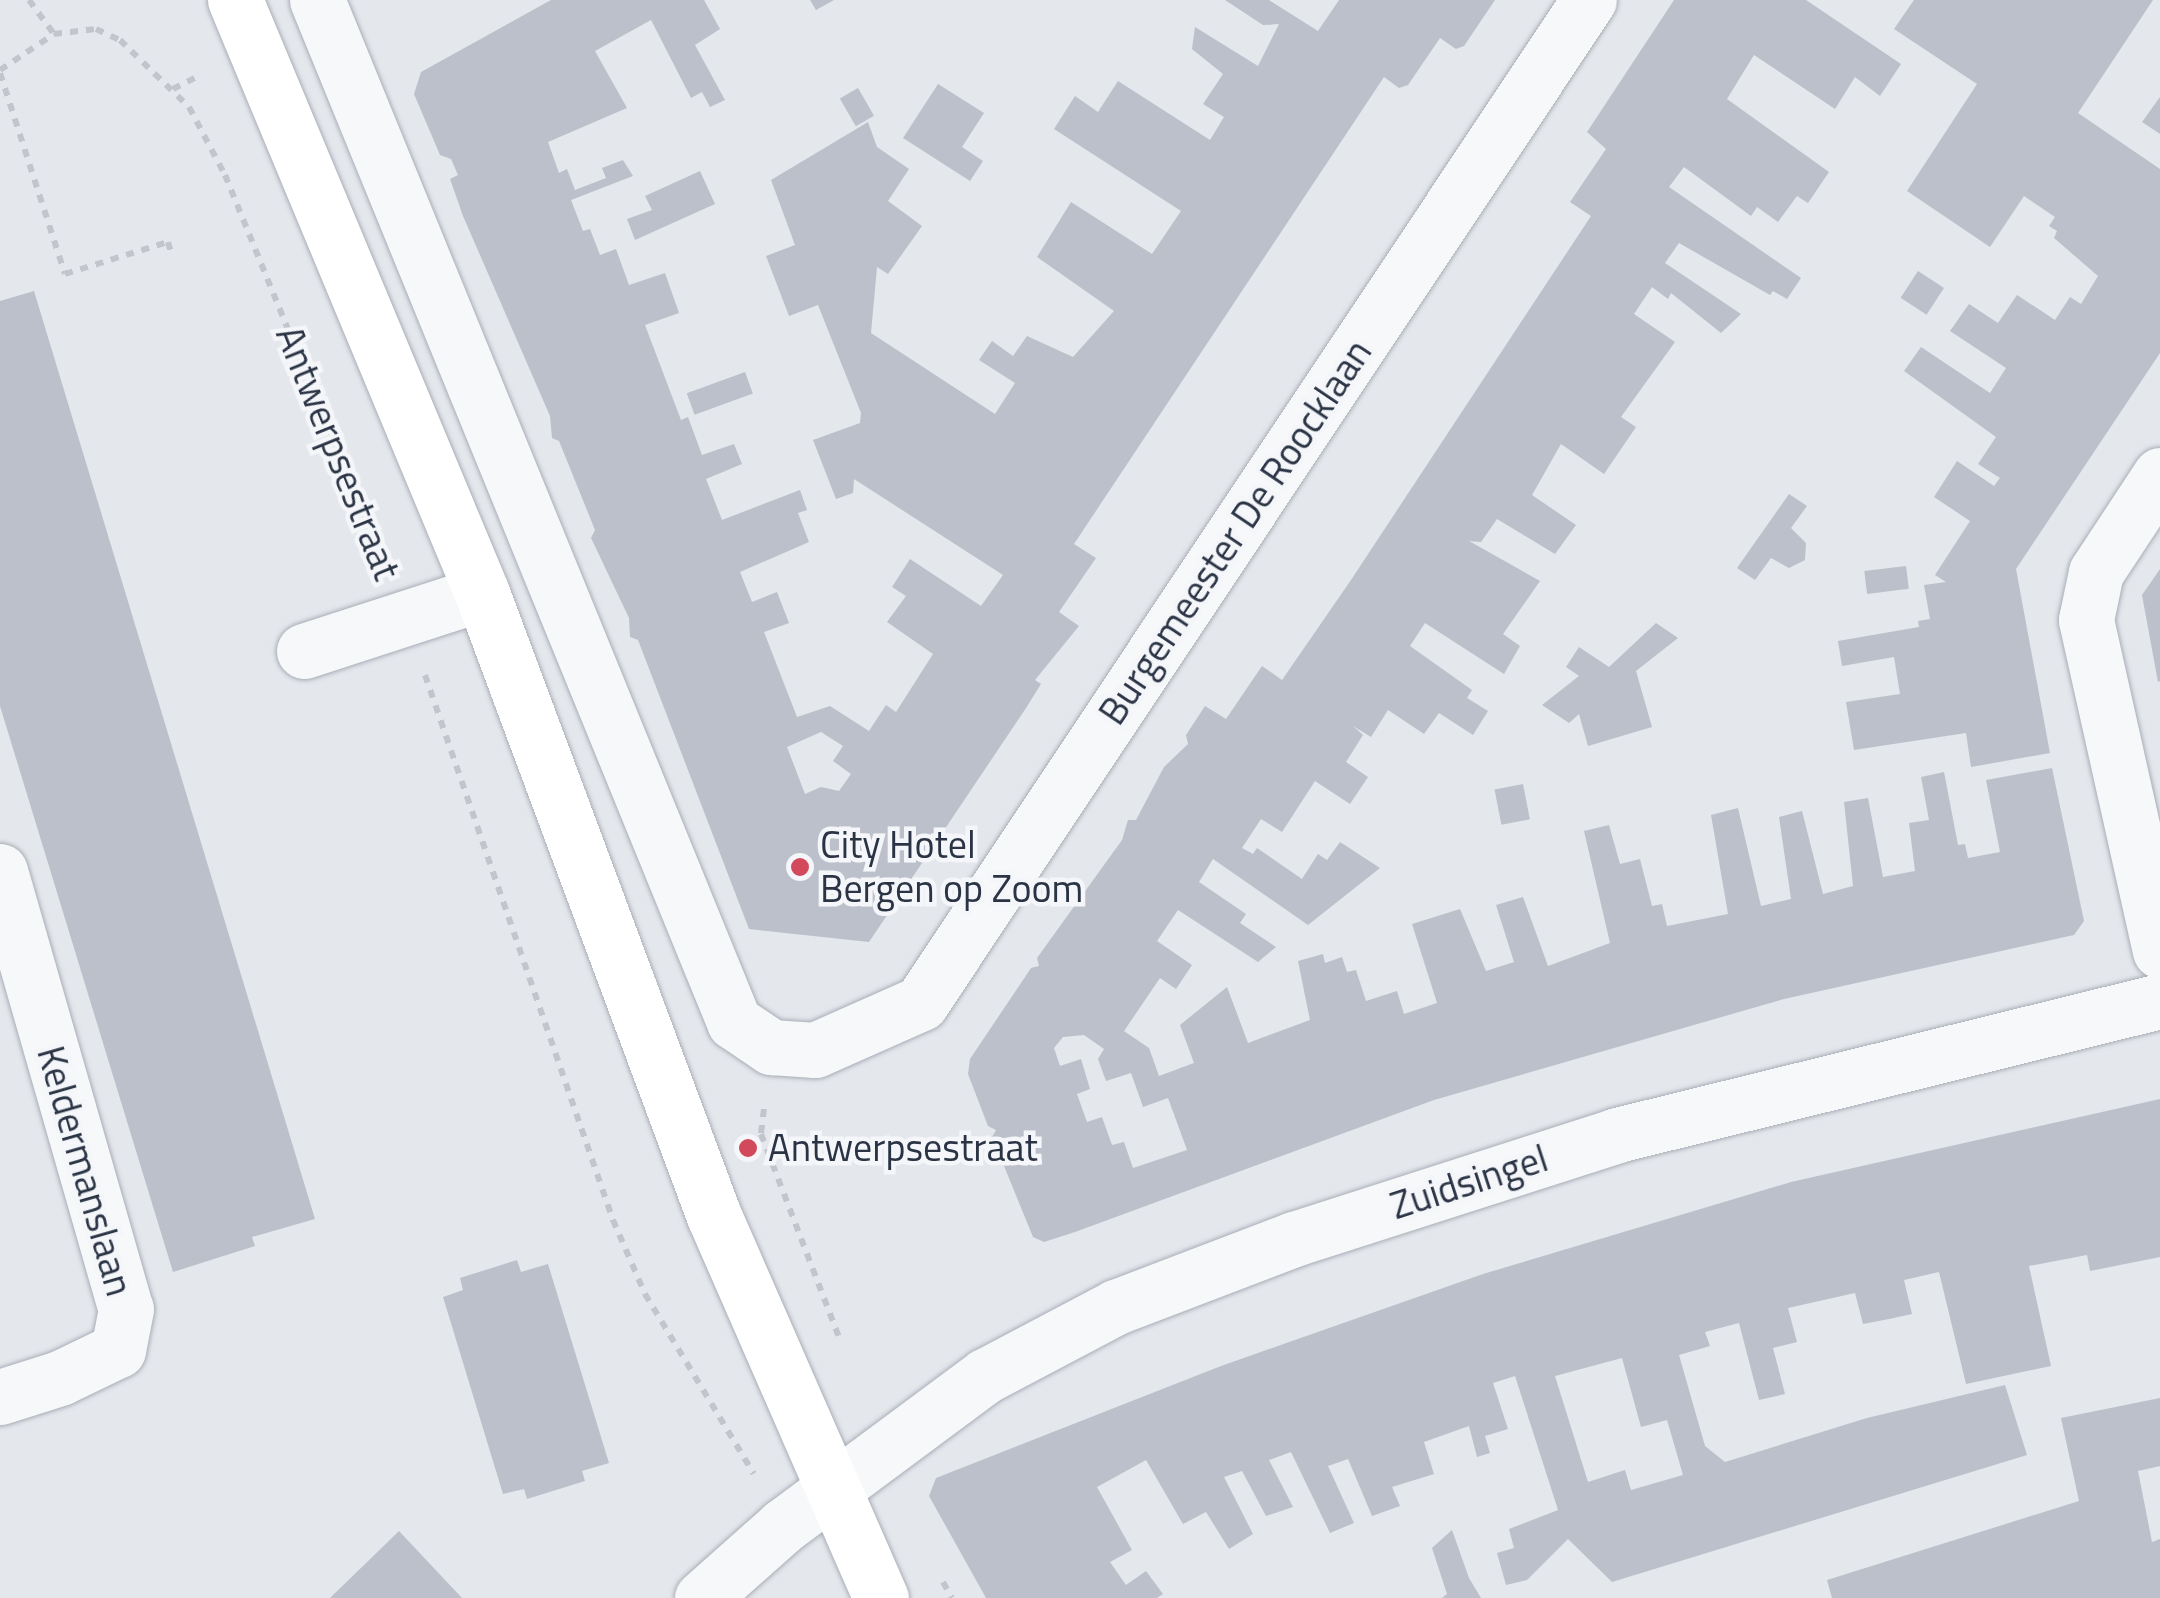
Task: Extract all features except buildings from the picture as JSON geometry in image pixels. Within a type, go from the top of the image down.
[{"type":"main road","name":"Antwerpsestraat","points":[[235,0],[482,593],[714,1216],[830,1491],[880,1598]]},
{"type":"street","name":"Burgemeester De Roocklaan","points":[[771,1048],[815,1050],[921,1003],[1590,0]]},
{"type":"street","points":[[333,6],[734,1022],[771,1048]]},
{"type":"street","points":[[2160,475],[2096,572],[2086,620],[2160,951]]},
{"type":"street","points":[[304,651],[482,593]]},
{"type":"street","name":"Keldermanslaan","points":[[0,871],[126,1309],[118,1350],[0,1397]]},
{"type":"street","name":"Zuidsingel","points":[[702,1598],[783,1526],[985,1376],[1116,1307],[1294,1238],[1617,1134],[2160,1001]]},
{"type":"path","points":[[29,0],[54,34],[0,72],[65,274],[168,242],[172,256]]},
{"type":"path","name":"Antwerpsestraat","points":[[54,34],[96,29],[120,40],[189,106],[226,175],[405,618],[613,1220],[645,1294],[692,1364],[783,1526]]},
{"type":"path","points":[[771,1048],[761,1134],[840,1340]]},
{"type":"path","points":[[934,1568],[952,1598]]},
{"type":"place","name":"City Hotel Bergen op Zoom","points":[[800,867]]},
{"type":"place","name":"Antwerpsestraat","points":[[748,1148]]}]
